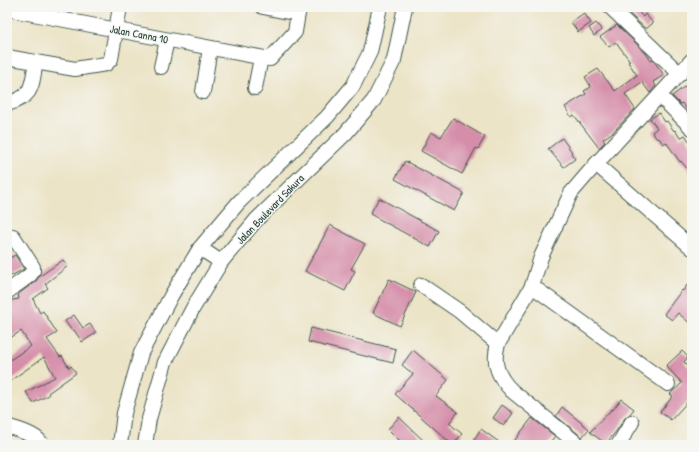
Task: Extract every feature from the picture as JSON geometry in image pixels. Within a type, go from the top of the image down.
[{"type":"street","points":[[7,57],[75,69],[106,64],[110,59],[120,7]]},
{"type":"street","points":[[255,88],[265,58],[295,32],[298,10],[262,7]]},
{"type":"street","points":[[120,445],[124,413],[141,353],[171,296],[200,248],[239,202],[326,117],[353,86],[370,52],[380,7]]},
{"type":"street","name":"Jalan Boulevard Sakura","points":[[146,445],[149,419],[164,362],[192,308],[221,262],[257,219],[345,134],[374,100],[394,60],[405,7]]},
{"type":"street","points":[[610,7],[680,74]]},
{"type":"street","name":"Jalan Canna 10","points":[[7,9],[265,58]]},
{"type":"street","points":[[160,67],[168,40]]},
{"type":"street","points":[[203,92],[210,48]]},
{"type":"street","points":[[579,445],[504,383],[495,358],[498,344],[532,286],[541,257],[570,193],[692,60]]},
{"type":"street","points":[[7,104],[18,101],[27,96],[31,87],[36,62]]},
{"type":"street","points":[[660,96],[692,128]]},
{"type":"street","points":[[596,164],[692,248]]},
{"type":"street","points":[[7,292],[30,275],[33,271],[33,267],[13,236]]},
{"type":"street","points":[[200,248],[221,262]]},
{"type":"street","points":[[420,285],[459,312],[498,344]]},
{"type":"street","points":[[532,286],[668,384]]},
{"type":"street","points":[[618,445],[632,422]]},
{"type":"street","points":[[7,426],[35,437],[41,444]]},
{"type":"building","points":[[622,7],[634,7],[643,17],[645,14],[653,23],[646,29]]},
{"type":"building","points":[[584,13],[591,23],[578,32],[571,22]]},
{"type":"building","points":[[596,23],[602,30],[594,36],[589,28]]},
{"type":"building","points":[[617,25],[638,45],[643,52],[645,52],[651,61],[654,61],[664,75],[653,82],[656,86],[650,93],[642,82],[625,94],[635,109],[613,132],[603,139],[605,142],[599,148],[574,115],[571,117],[565,107],[586,94],[584,91],[591,87],[585,77],[598,69],[615,91],[637,75],[628,62],[630,61],[616,42],[609,47],[600,37]]},
{"type":"building","points":[[692,81],[692,116],[682,103],[680,104],[672,96]]},
{"type":"building","points":[[659,113],[665,122],[667,121],[674,131],[675,130],[680,138],[685,135],[692,145],[692,175],[681,161],[680,162],[666,142],[663,144],[652,132],[657,128],[650,119]]},
{"type":"building","points":[[453,118],[485,137],[478,149],[476,148],[462,174],[421,151],[431,132],[441,137]]},
{"type":"building","points":[[562,138],[575,159],[564,167],[548,149]]},
{"type":"building","points":[[405,161],[464,193],[454,211],[395,179]]},
{"type":"building","points":[[379,198],[439,231],[430,247],[370,214]]},
{"type":"building","points":[[330,225],[365,244],[351,269],[355,271],[345,291],[305,271]]},
{"type":"building","points":[[15,255],[24,269],[7,278],[7,260]]},
{"type":"building","points":[[63,260],[68,266],[45,284],[48,288],[33,299],[40,313],[43,311],[57,333],[47,339],[60,357],[62,356],[69,368],[71,366],[76,373],[48,393],[49,395],[33,403],[26,392],[55,377],[44,357],[7,383],[7,362],[31,346],[21,331],[7,340],[7,301],[19,299],[18,294]]},
{"type":"building","points":[[389,279],[416,292],[400,326],[373,313]]},
{"type":"building","points":[[687,285],[692,289],[692,325],[678,313],[672,320],[664,314]]},
{"type":"building","points":[[74,315],[83,328],[90,324],[96,333],[82,342],[74,330],[72,331],[65,321]]},
{"type":"building","points":[[311,328],[396,349],[393,363],[308,342]]},
{"type":"building","points":[[413,350],[448,380],[436,396],[458,412],[449,423],[462,434],[453,445],[395,394],[413,374],[402,365]]},
{"type":"building","points":[[682,351],[688,357],[684,362],[692,370],[692,397],[671,420],[660,412],[673,396],[670,394],[682,383],[666,366]]},
{"type":"building","points":[[621,399],[634,409],[625,418],[606,444],[590,432],[612,409],[613,410]]},
{"type":"building","points":[[502,405],[513,413],[504,426],[493,418]]},
{"type":"building","points":[[562,407],[589,429],[582,437],[556,416]]},
{"type":"building","points":[[399,417],[428,445],[404,445],[388,429]]},
{"type":"building","points":[[532,418],[555,436],[548,445],[511,445]]},
{"type":"building","points":[[481,429],[503,445],[482,445],[474,439]]}]
